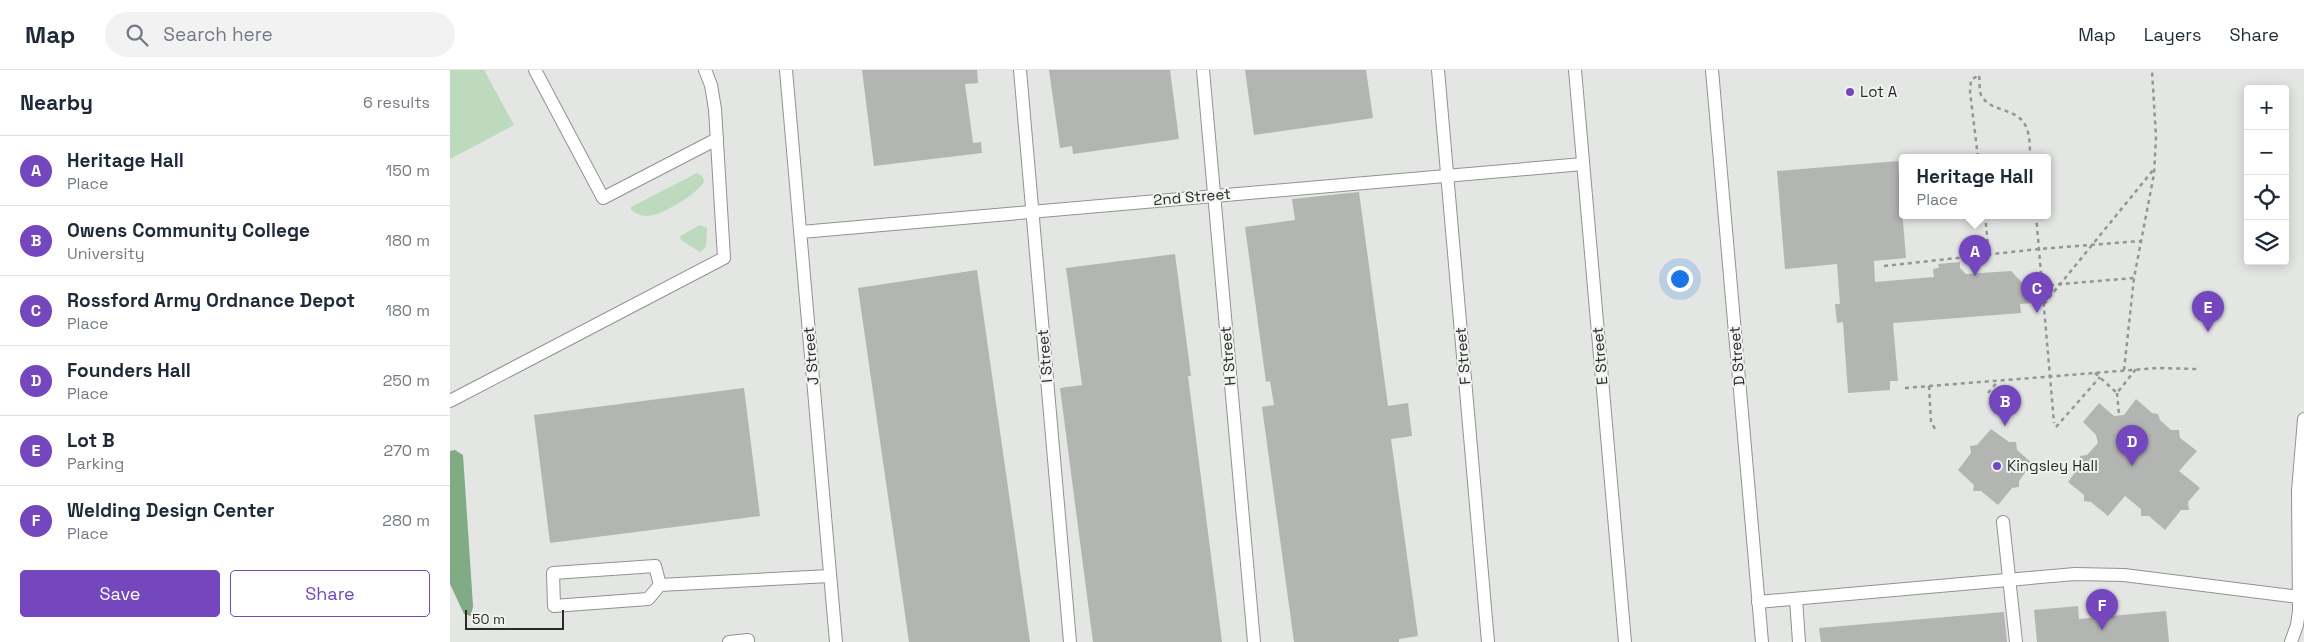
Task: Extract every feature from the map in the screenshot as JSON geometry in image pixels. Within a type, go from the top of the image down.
[{"type":"street","points":[[535,70],[603,198],[717,139]]},
{"type":"street","points":[[450,402],[724,258],[717,139],[711,84],[705,70]]},
{"type":"street","name":"J Street","points":[[786,70],[836,642]]},
{"type":"street","name":"I Street","points":[[1020,70],[1070,642]]},
{"type":"street","name":"H Street","points":[[1203,70],[1254,642]]},
{"type":"street","name":"F Street","points":[[1438,70],[1488,642]]},
{"type":"street","name":"E Street","points":[[1575,70],[1624,642]]},
{"type":"street","name":"D Street","points":[[1712,70],[1762,642]]},
{"type":"street","name":"2nd Street","points":[[801,232],[1583,164]]},
{"type":"street","points":[[2291,642],[2297,625],[2299,597],[2298,491],[2304,419]]},
{"type":"street","points":[[2003,522],[2016,642]]},
{"type":"street","points":[[660,585],[655,566],[553,573],[554,606],[648,598],[660,585],[830,576]]},
{"type":"street","points":[[1758,602],[2075,574],[2124,576],[2299,597]]},
{"type":"street","points":[[1796,599],[1799,642]]},
{"type":"street","points":[[728,642],[748,640],[748,642]]},
{"type":"path","points":[[2124,370],[2134,278],[2154,169],[2156,138],[2152,70]]},
{"type":"path","points":[[1978,154],[1970,92],[1971,80],[1979,75],[1981,94],[1991,105],[2012,112],[2024,123],[2028,131],[2030,154]]},
{"type":"path","points":[[2043,305],[2154,169]]},
{"type":"path","points":[[1985,219],[1989,255]]},
{"type":"path","points":[[2036,219],[2054,423]]},
{"type":"path","points":[[1884,266],[2039,249],[2141,241]]},
{"type":"path","points":[[2026,287],[2134,278]]},
{"type":"path","points":[[2117,393],[2136,369]]},
{"type":"path","points":[[1904,388],[2136,369],[2197,369]]},
{"type":"path","points":[[2095,372],[2117,393],[2119,415]]},
{"type":"path","points":[[2056,427],[2100,377]]},
{"type":"path","points":[[1988,392],[1998,380]]},
{"type":"path","points":[[1929,386],[1931,422],[1935,429]]},
{"type":"shaded area","points":[[450,70],[484,70],[514,125],[450,159]]},
{"type":"shaded area","points":[[697,173],[703,177],[704,182],[694,193],[678,204],[660,213],[646,216],[631,210],[631,207]]},
{"type":"shaded area","points":[[700,225],[707,228],[706,247],[700,252],[681,240],[680,236]]},
{"type":"shaded area","points":[[455,450],[463,455],[473,606],[471,616],[464,614],[450,584],[450,451]]},
{"type":"building","points":[[862,70],[977,70],[978,83],[965,84],[973,143],[981,142],[982,153],[874,166]]},
{"type":"building","points":[[1049,70],[1170,70],[1179,139],[1073,154],[1072,146],[1060,148]]},
{"type":"building","points":[[1245,70],[1366,70],[1373,118],[1254,135]]},
{"type":"building","points":[[1898,161],[1899,219],[1903,219],[1906,258],[1874,261],[1875,282],[1934,277],[1933,269],[1939,268],[1938,264],[1960,262],[1960,268],[1966,274],[2011,271],[2034,295],[2034,303],[2020,304],[2021,313],[1893,323],[1898,381],[1890,381],[1890,390],[1848,393],[1843,322],[1837,323],[1835,304],[1840,304],[1837,264],[1785,269],[1777,171]]},
{"type":"building","points":[[1359,192],[1388,406],[1408,403],[1412,436],[1391,439],[1418,636],[1399,639],[1399,642],[1294,642],[1262,407],[1274,405],[1270,381],[1266,382],[1245,227],[1295,220],[1292,199]]},
{"type":"building","points":[[1175,254],[1191,376],[1188,376],[1222,642],[1093,642],[1060,388],[1082,385],[1066,268]]},
{"type":"building","points":[[977,270],[1030,642],[909,642],[858,288]]},
{"type":"building","points":[[744,388],[760,516],[550,543],[534,415]]},
{"type":"building","points":[[2136,399],[2152,413],[2158,414],[2160,420],[2171,430],[2179,430],[2180,438],[2197,451],[2179,471],[2200,488],[2188,502],[2189,510],[2181,510],[2165,530],[2149,516],[2141,516],[2141,509],[2125,496],[2108,516],[2091,502],[2084,501],[2084,495],[2068,482],[2081,464],[2080,456],[2087,455],[2098,443],[2096,435],[2083,422],[2099,403],[2114,416],[2124,415]]},
{"type":"building","name":"Kingsley Hall","points":[[1991,429],[2009,442],[2016,442],[2017,450],[2032,463],[2019,481],[2019,487],[2012,488],[1998,505],[1981,491],[1973,491],[1974,485],[1958,470],[1971,453],[1970,446],[1977,445]]},
{"type":"building","points":[[2078,606],[2079,619],[2166,611],[2169,642],[2037,642],[2034,610]]},
{"type":"building","points":[[2004,612],[2007,642],[1821,642],[1819,628]]},
{"type":"place","name":"Lot A","points":[[1850,92]]},
{"type":"place","name":"Heritage Hall","points":[[1975,276]]},
{"type":"place","name":"Rossford Army Ordnance Depot","points":[[2037,313]]},
{"type":"place","name":"Lot B","points":[[2208,332]]},
{"type":"place","name":"Owens Community College","points":[[2005,426]]},
{"type":"place","name":"Kingsley Hall","points":[[1997,466]]},
{"type":"place","name":"Founders Hall","points":[[2132,466]]},
{"type":"place","name":"Welding Design Center","points":[[2102,630]]}]
